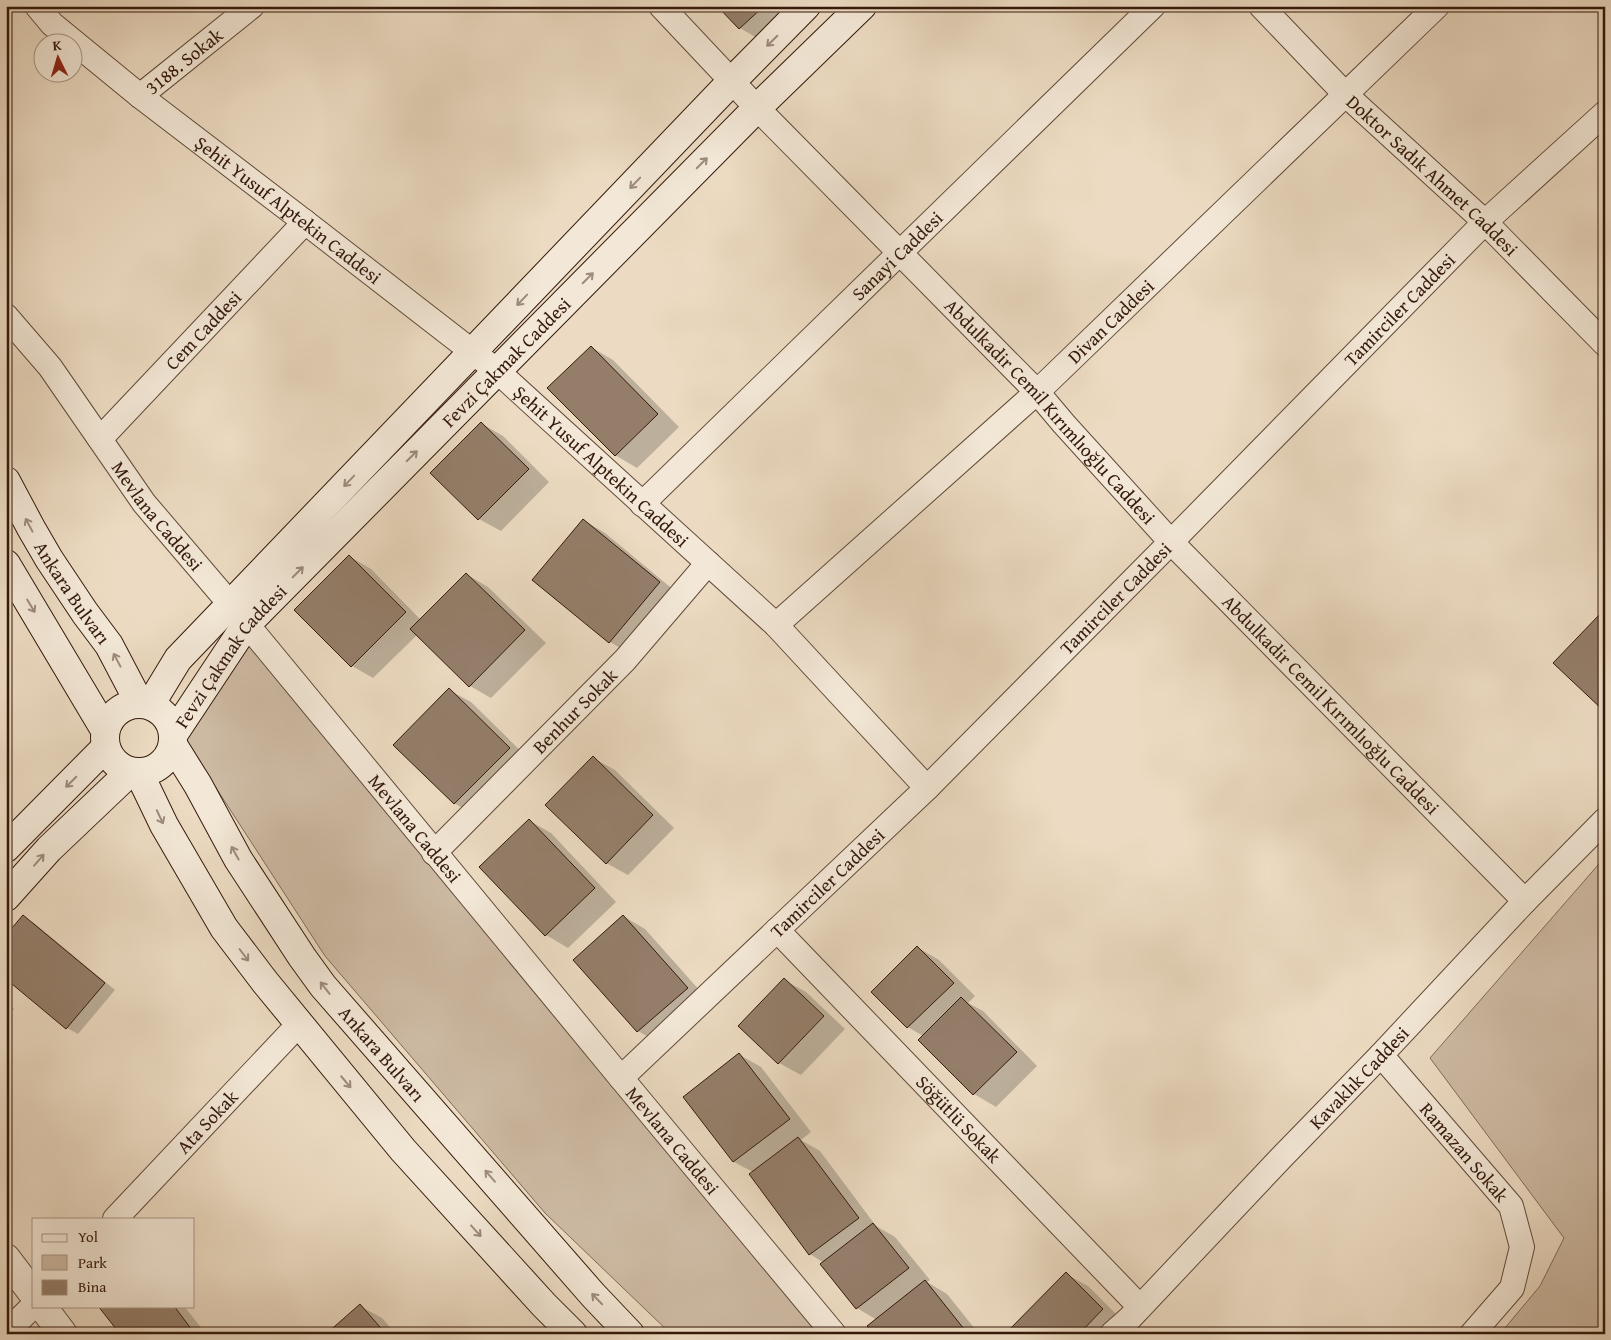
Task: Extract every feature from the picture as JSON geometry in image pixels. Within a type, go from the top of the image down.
[{"type":"main road","name":"Fevzi Çakmak Caddesi","points":[[173,740],[238,615],[473,352],[806,6]]},
{"type":"main road","name":"Fevzi Çakmak Caddesi","points":[[145,704],[178,659],[238,615],[496,370],[757,108],[862,6]]},
{"type":"main road","name":"Ankara Bulvarı","points":[[6,481],[49,559],[109,645],[145,704]]},
{"type":"main road","points":[[6,564],[105,739],[109,756],[115,763],[135,772],[156,768],[170,754],[173,740],[171,725],[159,710],[145,704],[130,704],[121,708],[113,715],[105,739],[6,848]]},
{"type":"main road","name":"Ankara Bulvarı","points":[[173,740],[242,866],[323,986],[593,1295],[630,1334]]},
{"type":"main road","points":[[6,897],[49,849],[135,772]]},
{"type":"main road","points":[[135,772],[224,928],[299,1024],[403,1150],[531,1292],[572,1334]]},
{"type":"main road","points":[[6,1258],[32,1292]]},
{"type":"main road","points":[[44,1308],[63,1334]]},
{"type":"street","name":"Şehit Yusuf Alptekin Caddesi","points":[[37,6],[52,24],[140,96],[496,370],[776,625],[927,788]]},
{"type":"street","name":"3188. Sokak","points":[[140,96],[252,6]]},
{"type":"street","name":"Abdulkadir Cemil Kırımlıoğlu Caddesi","points":[[662,6],[757,108],[1038,392],[1064,424],[1171,542],[1525,901]]},
{"type":"street","name":"Sanayi Caddesi","points":[[642,504],[1153,6]]},
{"type":"street","name":"Doktor Sadık Ahmet Caddesi","points":[[1261,6],[1345,94],[1485,222],[1605,344]]},
{"type":"street","name":"Divan Caddesi","points":[[776,625],[1038,392],[1437,6]]},
{"type":"street","name":"Tamirciler Caddesi","points":[[621,1078],[927,788],[1485,222],[1605,114]]},
{"type":"street","name":"Cem Caddesi","points":[[100,439],[305,222]]},
{"type":"street","name":"Mevlana Caddesi","points":[[6,316],[50,367],[144,503],[834,1334]]},
{"type":"street","name":"Benhur Sokak","points":[[434,852],[625,660],[708,563]]},
{"type":"street","name":"Kavaklık Caddesi","points":[[1112,1334],[1381,1056],[1525,901],[1605,820]]},
{"type":"street","name":"Söğütlü Sokak","points":[[777,930],[1140,1307]]},
{"type":"street","name":"Ata Sokak","points":[[116,1218],[299,1024]]},
{"type":"street","name":"Ramazan Sokak","points":[[1381,1056],[1511,1206],[1522,1247],[1512,1288],[1472,1334]]},
{"type":"street","points":[[6,1333],[32,1307]]},
{"type":"green space","points":[[246,642],[821,1334],[671,1334],[545,1213],[325,956],[185,740]]},
{"type":"green space","points":[[1605,857],[1605,1334],[1500,1334],[1540,1286],[1564,1238],[1430,1058]]},
{"type":"building","points":[[717,6],[764,6],[739,29]]},
{"type":"building","points":[[591,346],[658,414],[615,456],[547,388]]},
{"type":"building","points":[[481,422],[529,469],[478,520],[430,473]]},
{"type":"building","points":[[583,519],[660,582],[609,643],[532,580]]},
{"type":"building","points":[[349,555],[406,612],[351,667],[294,610]]},
{"type":"building","points":[[466,573],[525,630],[469,687],[410,629]]},
{"type":"building","points":[[1601,613],[1605,616],[1605,712],[1553,663]]},
{"type":"building","points":[[449,688],[510,748],[454,804],[393,745]]},
{"type":"building","points":[[593,756],[653,815],[606,864],[545,805]]},
{"type":"building","points":[[529,819],[595,888],[545,936],[479,867]]},
{"type":"building","points":[[23,915],[105,983],[66,1029],[6,979],[6,935]]},
{"type":"building","points":[[623,915],[688,988],[637,1032],[573,960]]},
{"type":"building","points":[[917,946],[954,983],[907,1028],[871,992]]},
{"type":"building","points":[[784,978],[824,1016],[778,1064],[738,1026]]},
{"type":"building","points":[[961,997],[1017,1052],[973,1095],[918,1040]]},
{"type":"building","points":[[739,1053],[790,1119],[733,1162],[683,1097]]},
{"type":"building","points":[[798,1137],[859,1218],[809,1255],[749,1174]]},
{"type":"building","points":[[873,1223],[909,1268],[856,1309],[820,1264]]},
{"type":"building","points":[[1066,1272],[1103,1309],[1079,1334],[1005,1334]]},
{"type":"building","points":[[925,1280],[968,1334],[874,1334],[867,1326]]},
{"type":"building","points":[[360,1304],[386,1334],[326,1334]]},
{"type":"building","points":[[100,1308],[176,1308],[195,1334],[120,1334]]}]
